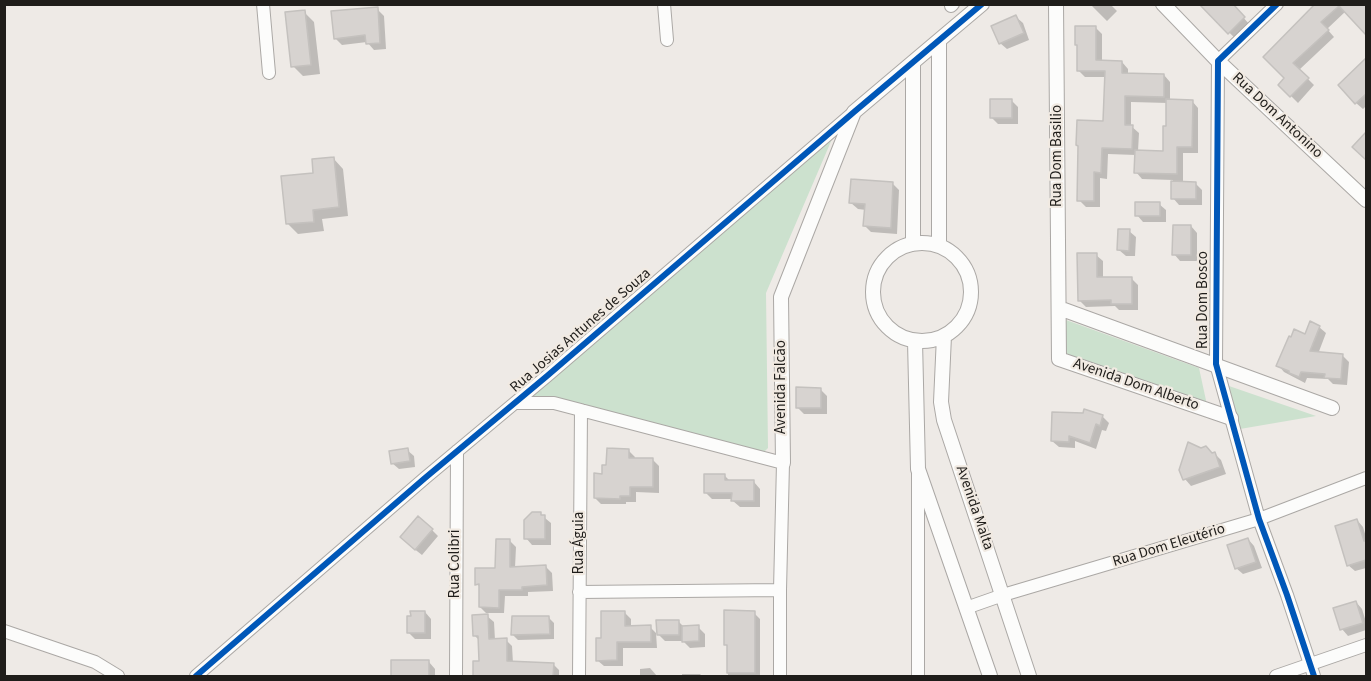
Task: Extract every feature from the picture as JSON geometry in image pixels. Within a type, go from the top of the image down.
[{"type":"street","points":[[263,4],[269,73]]},
{"type":"street","points":[[664,4],[667,40]]},
{"type":"street","name":"Rua Josias Antunes de Souza","points":[[196,676],[456,451],[982,4]]},
{"type":"street","name":"Rua Dom Basilio","points":[[1056,4],[1059,308]]},
{"type":"street","name":"Rua Dom Antonino","points":[[1163,4],[1218,61],[1366,200]]},
{"type":"street","points":[[1218,61],[1277,4]]},
{"type":"street","points":[[939,41],[939,246]]},
{"type":"street","name":"Rua Dom Bosco","points":[[1218,61],[1216,364],[1258,519],[1312,670]]},
{"type":"street","points":[[913,63],[913,244]]},
{"type":"street","name":"Avenida Falcão","points":[[780,676],[783,463],[781,297],[854,112]]},
{"type":"street","points":[[913,244],[939,246],[956,257],[968,274],[971,295],[969,305],[960,323],[944,336],[935,340],[915,341],[904,338],[887,327],[880,318],[873,298],[875,278],[893,252],[913,244]]},
{"type":"street","points":[[1059,308],[1332,408]]},
{"type":"street","name":"Avenida Dom Alberto","points":[[1059,308],[1059,359],[1231,418]]},
{"type":"street","name":"Avenida Malta","points":[[944,336],[941,402],[944,420],[1029,676]]},
{"type":"street","points":[[915,341],[918,469],[918,676]]},
{"type":"street","points":[[515,403],[554,403],[783,463]]},
{"type":"street","name":"Rua Águia","points":[[579,676],[580,410]]},
{"type":"street","name":"Rua Colibri","points":[[456,451],[456,676]]},
{"type":"street","points":[[918,469],[990,676]]},
{"type":"street","name":"Rua Dom Eleutério","points":[[966,608],[1258,519],[1366,478]]},
{"type":"street","points":[[579,592],[780,590]]},
{"type":"street","points":[[4,631],[95,662],[118,676]]},
{"type":"street","points":[[1276,676],[1312,670],[1366,645]]},
{"type":"green space","points":[[832,139],[766,293],[768,448],[764,452],[552,396],[531,396]]},
{"type":"green space","points":[[1066,320],[1199,368],[1207,405],[1065,356]]},
{"type":"green space","points":[[1229,386],[1316,416],[1240,429]]},
{"type":"building","points":[[1199,4],[1233,4],[1245,17],[1228,34]]},
{"type":"building","points":[[1315,4],[1366,4],[1366,35],[1339,6],[1321,22],[1329,30],[1293,63],[1309,78],[1290,97],[1278,85],[1284,78],[1263,57]]},
{"type":"building","points":[[378,7],[380,43],[366,44],[365,35],[334,39],[331,11]]},
{"type":"building","points":[[305,10],[311,65],[291,67],[285,12]]},
{"type":"building","points":[[1016,15],[1024,33],[999,44],[991,26]]},
{"type":"building","points":[[1075,26],[1096,26],[1096,60],[1122,61],[1122,73],[1164,74],[1164,97],[1125,96],[1125,125],[1133,125],[1132,149],[1102,148],[1101,173],[1094,172],[1094,201],[1077,201],[1077,120],[1103,121],[1105,71],[1077,71]]},
{"type":"building","points":[[1366,58],[1366,94],[1355,104],[1338,85]]},
{"type":"building","points":[[990,99],[1012,99],[1012,118],[990,118]]},
{"type":"building","points":[[1166,99],[1193,100],[1192,147],[1177,147],[1177,174],[1134,173],[1135,150],[1163,151]]},
{"type":"building","points":[[1366,132],[1366,160],[1352,147]]},
{"type":"building","points":[[334,157],[339,207],[313,210],[314,222],[286,224],[281,176],[313,173],[312,159]]},
{"type":"building","points":[[851,179],[893,182],[891,228],[863,226],[865,204],[849,203]]},
{"type":"building","points":[[1171,181],[1196,182],[1196,199],[1171,199]]},
{"type":"building","points":[[1135,202],[1160,202],[1160,216],[1135,216]]},
{"type":"building","points":[[1173,225],[1191,225],[1191,255],[1172,255]]},
{"type":"building","points":[[1118,229],[1130,229],[1129,251],[1117,250]]},
{"type":"building","points":[[1077,253],[1097,253],[1097,277],[1132,277],[1132,304],[1111,304],[1111,300],[1078,301]]},
{"type":"building","points":[[1310,321],[1320,326],[1310,351],[1343,354],[1341,379],[1324,378],[1325,374],[1301,372],[1299,377],[1276,366],[1294,329],[1305,334]]},
{"type":"building","points":[[796,387],[821,388],[821,408],[796,408]]},
{"type":"building","points":[[1084,409],[1103,415],[1100,426],[1096,424],[1090,443],[1069,436],[1069,442],[1051,441],[1052,412],[1083,413]]},
{"type":"building","points":[[1188,442],[1201,448],[1206,446],[1212,453],[1215,452],[1220,467],[1183,480],[1179,470]]},
{"type":"building","points":[[408,448],[410,461],[391,464],[389,451]]},
{"type":"building","points":[[607,448],[629,449],[629,458],[653,458],[653,487],[630,487],[630,496],[620,496],[620,499],[594,498],[594,473],[602,474],[602,465],[606,465]]},
{"type":"building","points":[[704,474],[725,474],[725,480],[754,480],[754,501],[731,501],[732,493],[704,493]]},
{"type":"building","points":[[532,512],[541,512],[541,515],[545,515],[545,539],[524,539],[524,520]]},
{"type":"building","points":[[418,516],[433,529],[415,550],[400,537]]},
{"type":"building","points":[[1357,519],[1364,541],[1366,540],[1366,560],[1347,566],[1335,526]]},
{"type":"building","points":[[1248,538],[1256,562],[1235,569],[1227,545]]},
{"type":"building","points":[[496,539],[510,539],[510,567],[546,565],[547,585],[522,587],[522,590],[499,590],[499,608],[479,607],[479,584],[475,585],[475,568],[495,568]]},
{"type":"building","points":[[1356,601],[1363,623],[1340,630],[1333,608]]},
{"type":"building","points":[[724,610],[755,611],[755,673],[727,673]]},
{"type":"building","points":[[410,611],[425,611],[425,633],[407,633],[407,616],[411,616]]},
{"type":"building","points":[[601,611],[625,611],[625,626],[651,625],[651,642],[617,642],[617,660],[596,661],[596,638],[601,638]]},
{"type":"building","points":[[488,614],[489,639],[507,638],[507,661],[554,663],[553,676],[473,676],[473,661],[479,661],[478,636],[473,636],[472,615]]},
{"type":"building","points":[[512,616],[549,616],[550,634],[511,635]]},
{"type":"building","points":[[656,620],[679,620],[679,635],[657,635]]},
{"type":"building","points":[[699,625],[699,641],[682,642],[682,626]]},
{"type":"building","points":[[391,660],[429,660],[429,676],[391,676]]},
{"type":"cycle path","points":[[196,676],[982,4]]},
{"type":"cycle path","points":[[1277,4],[1218,61],[1216,364],[1259,519],[1314,676]]}]
